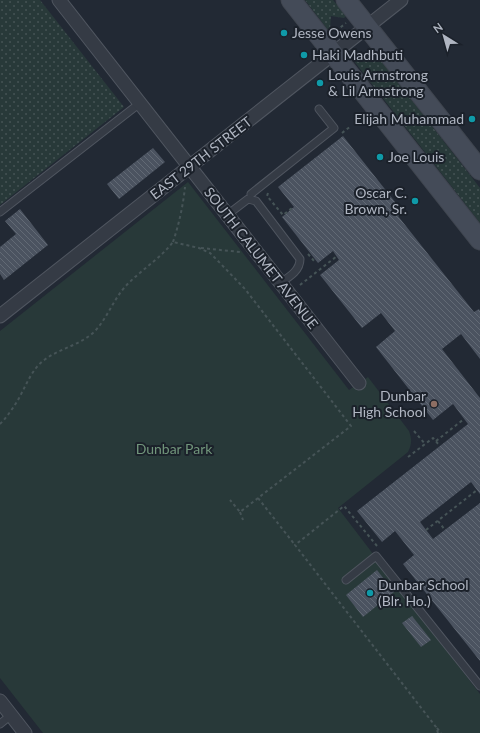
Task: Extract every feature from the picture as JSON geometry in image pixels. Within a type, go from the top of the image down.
[{"type":"main road","points":[[291,0],[480,240]]},
{"type":"main road","points":[[346,0],[480,170]]},
{"type":"street","name":"SOUTH CALUMET AVENUE","points":[[59,0],[359,383]]},
{"type":"street","name":"EAST 29TH STREET","points":[[0,316],[401,0]]},
{"type":"street","points":[[0,701],[25,733]]},
{"type":"lane","points":[[0,212],[140,103]]},
{"type":"lane","points":[[251,194],[334,128],[319,109]]},
{"type":"lane","points":[[227,215],[248,199],[256,200],[300,260],[300,265],[294,272],[280,283]]},
{"type":"lane","points":[[346,580],[376,556],[480,686]]},
{"type":"lane","points":[[0,724],[11,715]]},
{"type":"path","points":[[332,34],[348,21]]},
{"type":"path","points":[[339,136],[351,126]]},
{"type":"path","points":[[0,424],[18,400],[36,368],[49,356],[81,342],[95,331],[123,290],[135,276],[164,253],[173,242],[178,229],[183,206],[185,185]]},
{"type":"path","points":[[268,191],[268,196],[283,215],[292,208]]},
{"type":"path","points":[[173,242],[199,248],[241,252]]},
{"type":"path","points":[[199,248],[210,253],[245,289],[351,426],[240,512]]},
{"type":"path","points":[[300,284],[337,256]]},
{"type":"path","points":[[436,441],[464,419]]},
{"type":"path","points":[[414,431],[425,444]]},
{"type":"path","points":[[408,458],[433,438],[440,446]]},
{"type":"path","points":[[426,530],[477,490]]},
{"type":"path","points":[[258,498],[441,733]]},
{"type":"path","points":[[230,500],[240,512],[242,520]]},
{"type":"path","points":[[295,545],[344,506],[377,547]]},
{"type":"path","points":[[438,521],[445,530]]},
{"type":"path","points":[[436,727],[438,733]]},
{"type":"green space","points":[[0,0],[40,0],[124,107],[0,205]]},
{"type":"green space","points":[[305,0],[333,0],[346,16],[344,18],[331,16],[330,29],[328,30]]},
{"type":"green space","points":[[371,48],[480,188],[480,223],[354,61],[368,62],[369,50]]},
{"type":"green space","name":"Dunbar Park","points":[[188,182],[349,390],[368,377],[409,431],[411,442],[408,452],[338,508],[480,694],[480,733],[43,733],[0,678],[0,331]]},
{"type":"building","points":[[343,136],[403,212],[398,216],[474,312],[479,309],[480,311],[480,359],[461,334],[442,349],[480,398],[480,494],[471,482],[420,522],[433,539],[480,503],[480,661],[403,564],[414,555],[395,531],[382,542],[357,511],[468,424],[453,404],[433,420],[376,347],[395,331],[381,313],[362,328],[320,275],[339,260],[333,251],[318,263],[282,217],[294,207],[278,187]]},
{"type":"building","points":[[153,148],[165,162],[119,199],[107,184]]},
{"type":"building","points":[[20,209],[48,245],[4,280],[0,274],[0,247],[16,234],[5,221]]},
{"type":"building","name":"Dunbar School (Blr. Ho.)","points":[[377,570],[394,592],[363,617],[346,595]]},
{"type":"building","points":[[412,616],[431,640],[421,647],[402,623]]},
{"type":"place","name":"Jesse Owens","points":[[284,33]]},
{"type":"place","name":"Haki Madhbuti","points":[[304,55]]},
{"type":"place","name":"Louis Armstrong & Lil Armstrong","points":[[320,83]]},
{"type":"place","name":"Elijah Muhammad","points":[[472,119]]},
{"type":"place","name":"Joe Louis","points":[[380,157]]},
{"type":"place","name":"Oscar C. Brown, Sr.","points":[[415,201]]},
{"type":"place","name":"Dunbar High School","points":[[434,404]]},
{"type":"place","name":"Dunbar School (Blr. Ho.)","points":[[370,593]]}]
